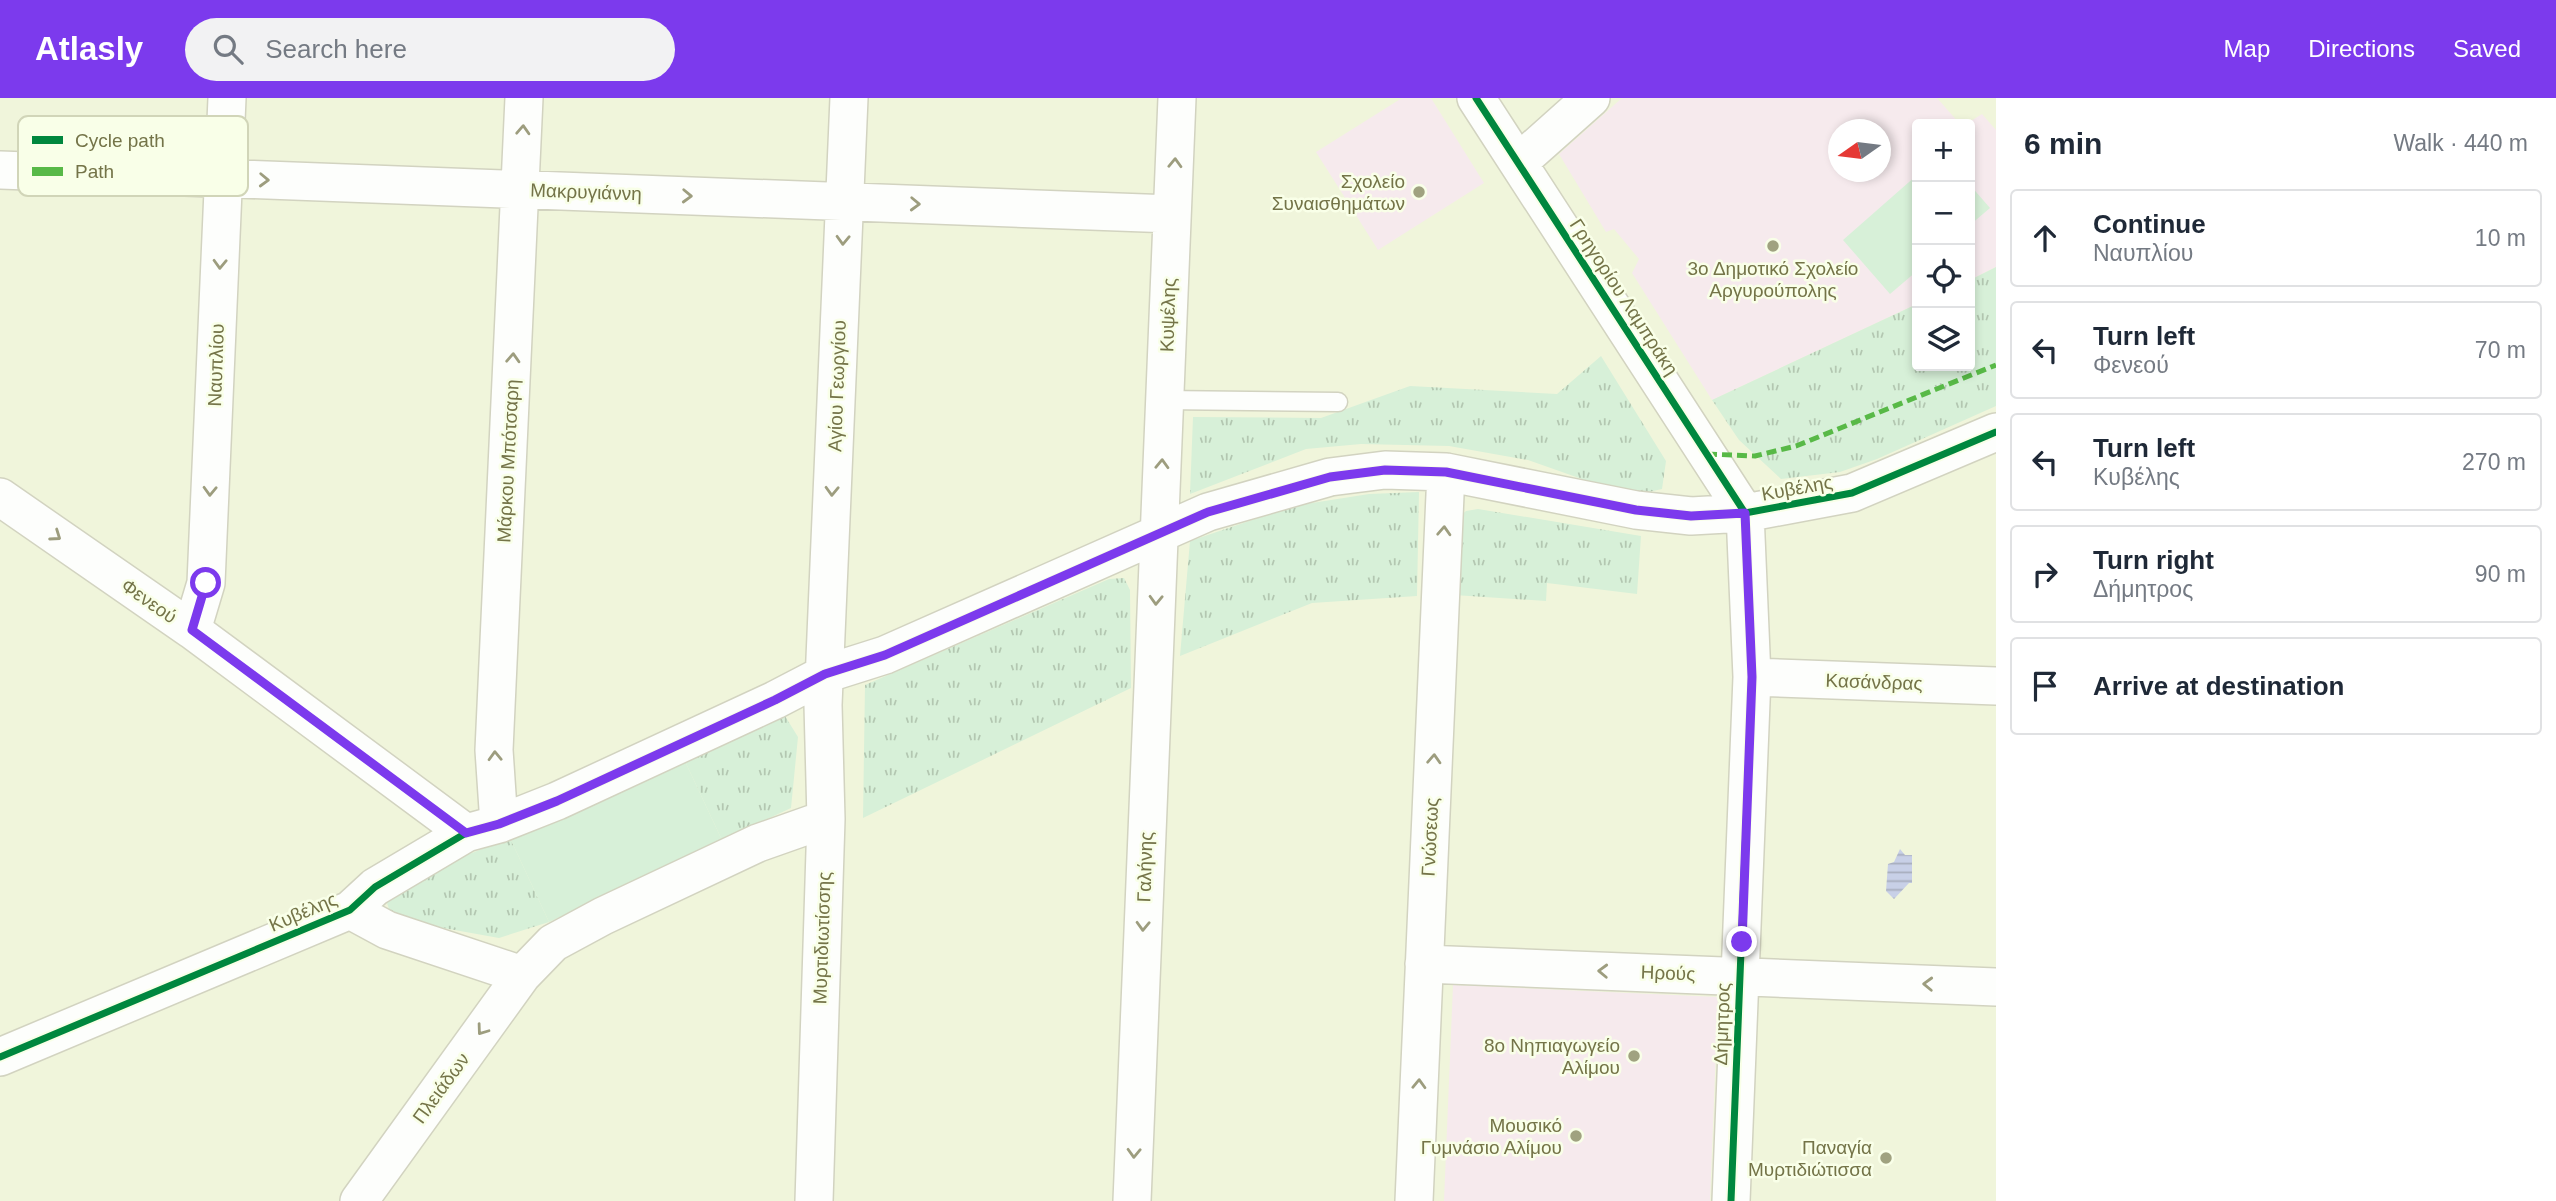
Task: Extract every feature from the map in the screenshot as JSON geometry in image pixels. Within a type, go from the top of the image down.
[{"type":"street","name":"Ναυπλίου","points":[[226,116],[227,98]]},
{"type":"street","name":"Μάρκου Μπότσαρη","points":[[482,829],[495,750],[524,98]]},
{"type":"street","name":"Αγίου Γεωργίου","points":[[825,674],[849,98]]},
{"type":"street","name":"Κυψέλης","points":[[1159,532],[1177,98]]},
{"type":"street","name":"Γρηγορίου Λαμπράκη","points":[[1476,98],[1745,513]]},
{"type":"street","points":[[1518,163],[1591,98]]},
{"type":"street","name":"Μακρυγιάννη","points":[[0,170],[18,171]]},
{"type":"street","name":"Μακρυγιάννη","points":[[248,179],[1172,214]]},
{"type":"street","name":"Ναυπλίου","points":[[192,630],[206,583],[223,196]]},
{"type":"street","name":"Κυβέλης","points":[[0,1057],[350,910],[375,887],[482,829],[569,795],[775,700],[825,674],[885,655],[1208,512],[1330,477],[1385,470],[1446,472],[1636,510],[1691,516],[1745,513],[1852,494],[1996,432]]},
{"type":"street","name":"Γνώσεως","points":[[1415,1201],[1446,472]]},
{"type":"street","name":"Φενεού","points":[[0,498],[482,829]]},
{"type":"street","name":"Δήμητρος","points":[[1731,1201],[1752,677],[1745,513]]},
{"type":"street","name":"Γαλήνης","points":[[1132,1201],[1159,532]]},
{"type":"street","name":"Μυρτιδιωτίσσης","points":[[814,1201],[826,819],[823,705],[825,674]]},
{"type":"street","name":"Κασάνδρας","points":[[1752,677],[1996,686]]},
{"type":"street","name":"Πλειάδων","points":[[359,1201],[522,975],[553,943],[603,916],[758,843],[826,819]]},
{"type":"street","points":[[350,910],[387,930],[522,975]]},
{"type":"street","name":"Ηρούς","points":[[1424,964],[1996,987]]},
{"type":"lane","points":[[1164,400],[1338,402]]},
{"type":"shaded area","points":[[0,98],[1996,98],[1996,1201],[0,1201]]},
{"type":"shaded area","points":[[1402,98],[1431,98],[1484,183],[1378,250],[1316,152]]},
{"type":"shaded area","name":"3ο Δημοτικό Σχολείο Αργυρούπολης","points":[[1622,98],[1937,98],[1956,119],[1912,119],[1912,306],[1712,400],[1632,273],[1639,259],[1614,229],[1606,232],[1559,154]]},
{"type":"shaded area","points":[[1982,114],[1996,130],[1996,267],[1975,278],[1975,119]]},
{"type":"shaded area","points":[[1453,985],[1718,997],[1710,1201],[1444,1201]]},
{"type":"green space","points":[[1912,179],[1912,275],[1890,294],[1843,240]]},
{"type":"green space","points":[[1975,191],[1990,208],[1975,221]]},
{"type":"green space","points":[[1996,267],[1996,406],[1877,459],[1840,472],[1781,479],[1739,440],[1712,400],[1912,306],[1912,371],[1975,371],[1975,278]]},
{"type":"green space","points":[[1601,356],[1666,461],[1662,489],[1630,496],[1528,460],[1449,446],[1361,444],[1306,449],[1190,494],[1193,417],[1321,418],[1410,386],[1557,394]]},
{"type":"green space","points":[[1419,492],[1417,596],[1312,603],[1180,656],[1190,541],[1293,506],[1369,494]]},
{"type":"green space","points":[[1478,509],[1641,536],[1637,594],[1547,583],[1546,601],[1454,595],[1457,519],[1466,511]]},
{"type":"green space","points":[[1124,578],[1130,590],[1131,688],[863,818],[865,685],[1109,579]]},
{"type":"green space","points":[[769,715],[785,716],[798,737],[791,808],[722,840],[683,757]]},
{"type":"green space","points":[[683,757],[722,840],[549,922],[510,838]]},
{"type":"green space","points":[[510,838],[549,922],[499,938],[399,920],[389,909],[384,894],[393,884]]},
{"type":"water","points":[[1900,849],[1905,855],[1912,855],[1912,883],[1894,899],[1886,891],[1888,864],[1894,862]]},
{"type":"marked path","points":[[1707,454],[1755,456],[1796,446],[1996,365]]},
{"type":"cycle path","points":[[1476,98],[1745,513],[1752,677],[1731,1201]]},
{"type":"cycle path","points":[[0,1057],[350,910],[375,887],[466,833],[499,824],[557,801],[825,674],[885,655],[1208,512],[1330,477],[1385,470],[1446,472],[1636,510],[1691,516],[1745,513],[1852,493],[1996,432]]},
{"type":"place","name":"Σχολείο Συναισθημάτων","points":[[1419,192]]},
{"type":"place","name":"3ο Δημοτικό Σχολείο Αργυρούπολης","points":[[1773,246]]},
{"type":"place","name":"8ο Νηπιαγωγείο Αλίμου","points":[[1634,1056]]},
{"type":"place","name":"Μουσικό Γυμνάσιο Αλίμου","points":[[1576,1136]]},
{"type":"place","name":"Παναγία Μυρτιδιώτισσα","points":[[1886,1158]]},
{"type":"route","points":[[206,583],[192,630],[466,833],[499,824],[557,801],[825,674],[885,655],[1159,532],[1208,512],[1330,477],[1385,470],[1446,472],[1636,510],[1691,516],[1745,513],[1752,677],[1742,942]]}]
